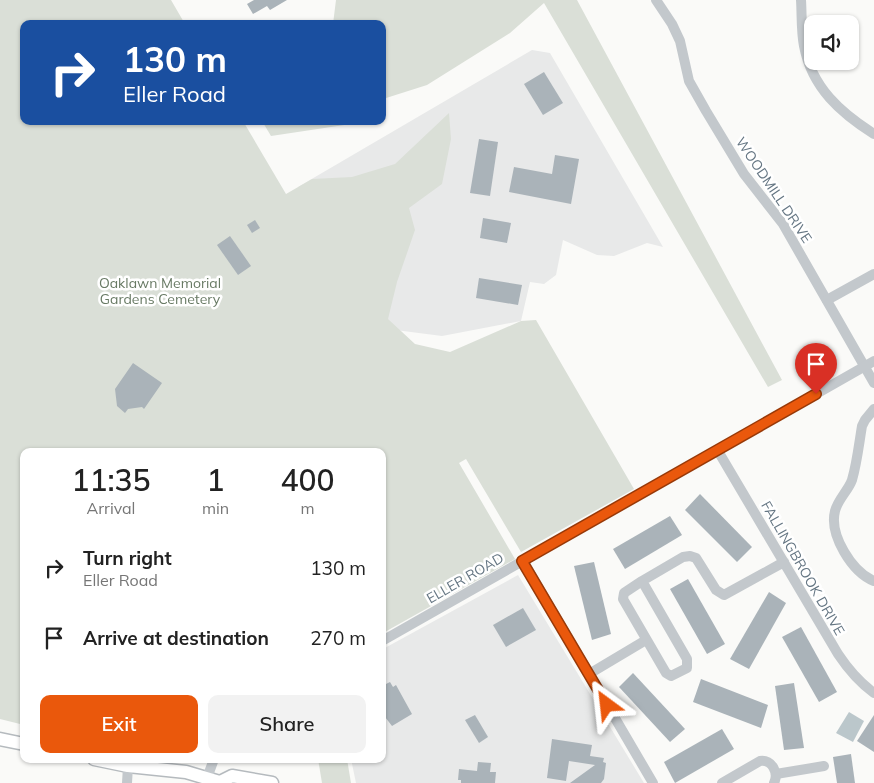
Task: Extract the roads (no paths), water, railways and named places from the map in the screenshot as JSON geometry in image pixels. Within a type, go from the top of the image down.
[{"type":"main road","points":[[0,739],[20,743]]},
{"type":"main road","points":[[113,763],[186,772],[223,782],[232,776],[272,783]]},
{"type":"street","name":"WOODMILL DRIVE","points":[[656,0],[672,24],[680,41],[690,81],[702,104],[744,174],[783,224],[874,383]]},
{"type":"street","points":[[801,0],[804,47],[818,82],[830,100],[849,118],[874,134]]},
{"type":"street","points":[[827,300],[874,274]]},
{"type":"street","name":"ELLER ROAD","points":[[386,639],[874,361]]},
{"type":"street","points":[[874,410],[862,426],[851,480],[839,502],[834,520],[838,536],[850,561],[860,572],[874,581]]},
{"type":"street","name":"FALLINGBROOK DRIVE","points":[[718,451],[848,670],[874,693]]},
{"type":"street","points":[[642,581],[687,659],[687,668],[671,676],[666,673],[646,640],[623,599],[624,593],[642,581],[684,557],[690,556],[699,562],[716,590],[724,595],[784,562]]},
{"type":"street","points":[[522,561],[653,783]]},
{"type":"street","points":[[589,674],[646,640]]},
{"type":"street","points":[[723,783],[764,760],[772,766],[775,778],[824,766]]},
{"type":"street","points":[[207,778],[213,763]]},
{"type":"street","points":[[128,766],[128,783]]},
{"type":"park label","name":"Oaklawn Memorial Gardens Cemetery","points":[[160,292]]}]
